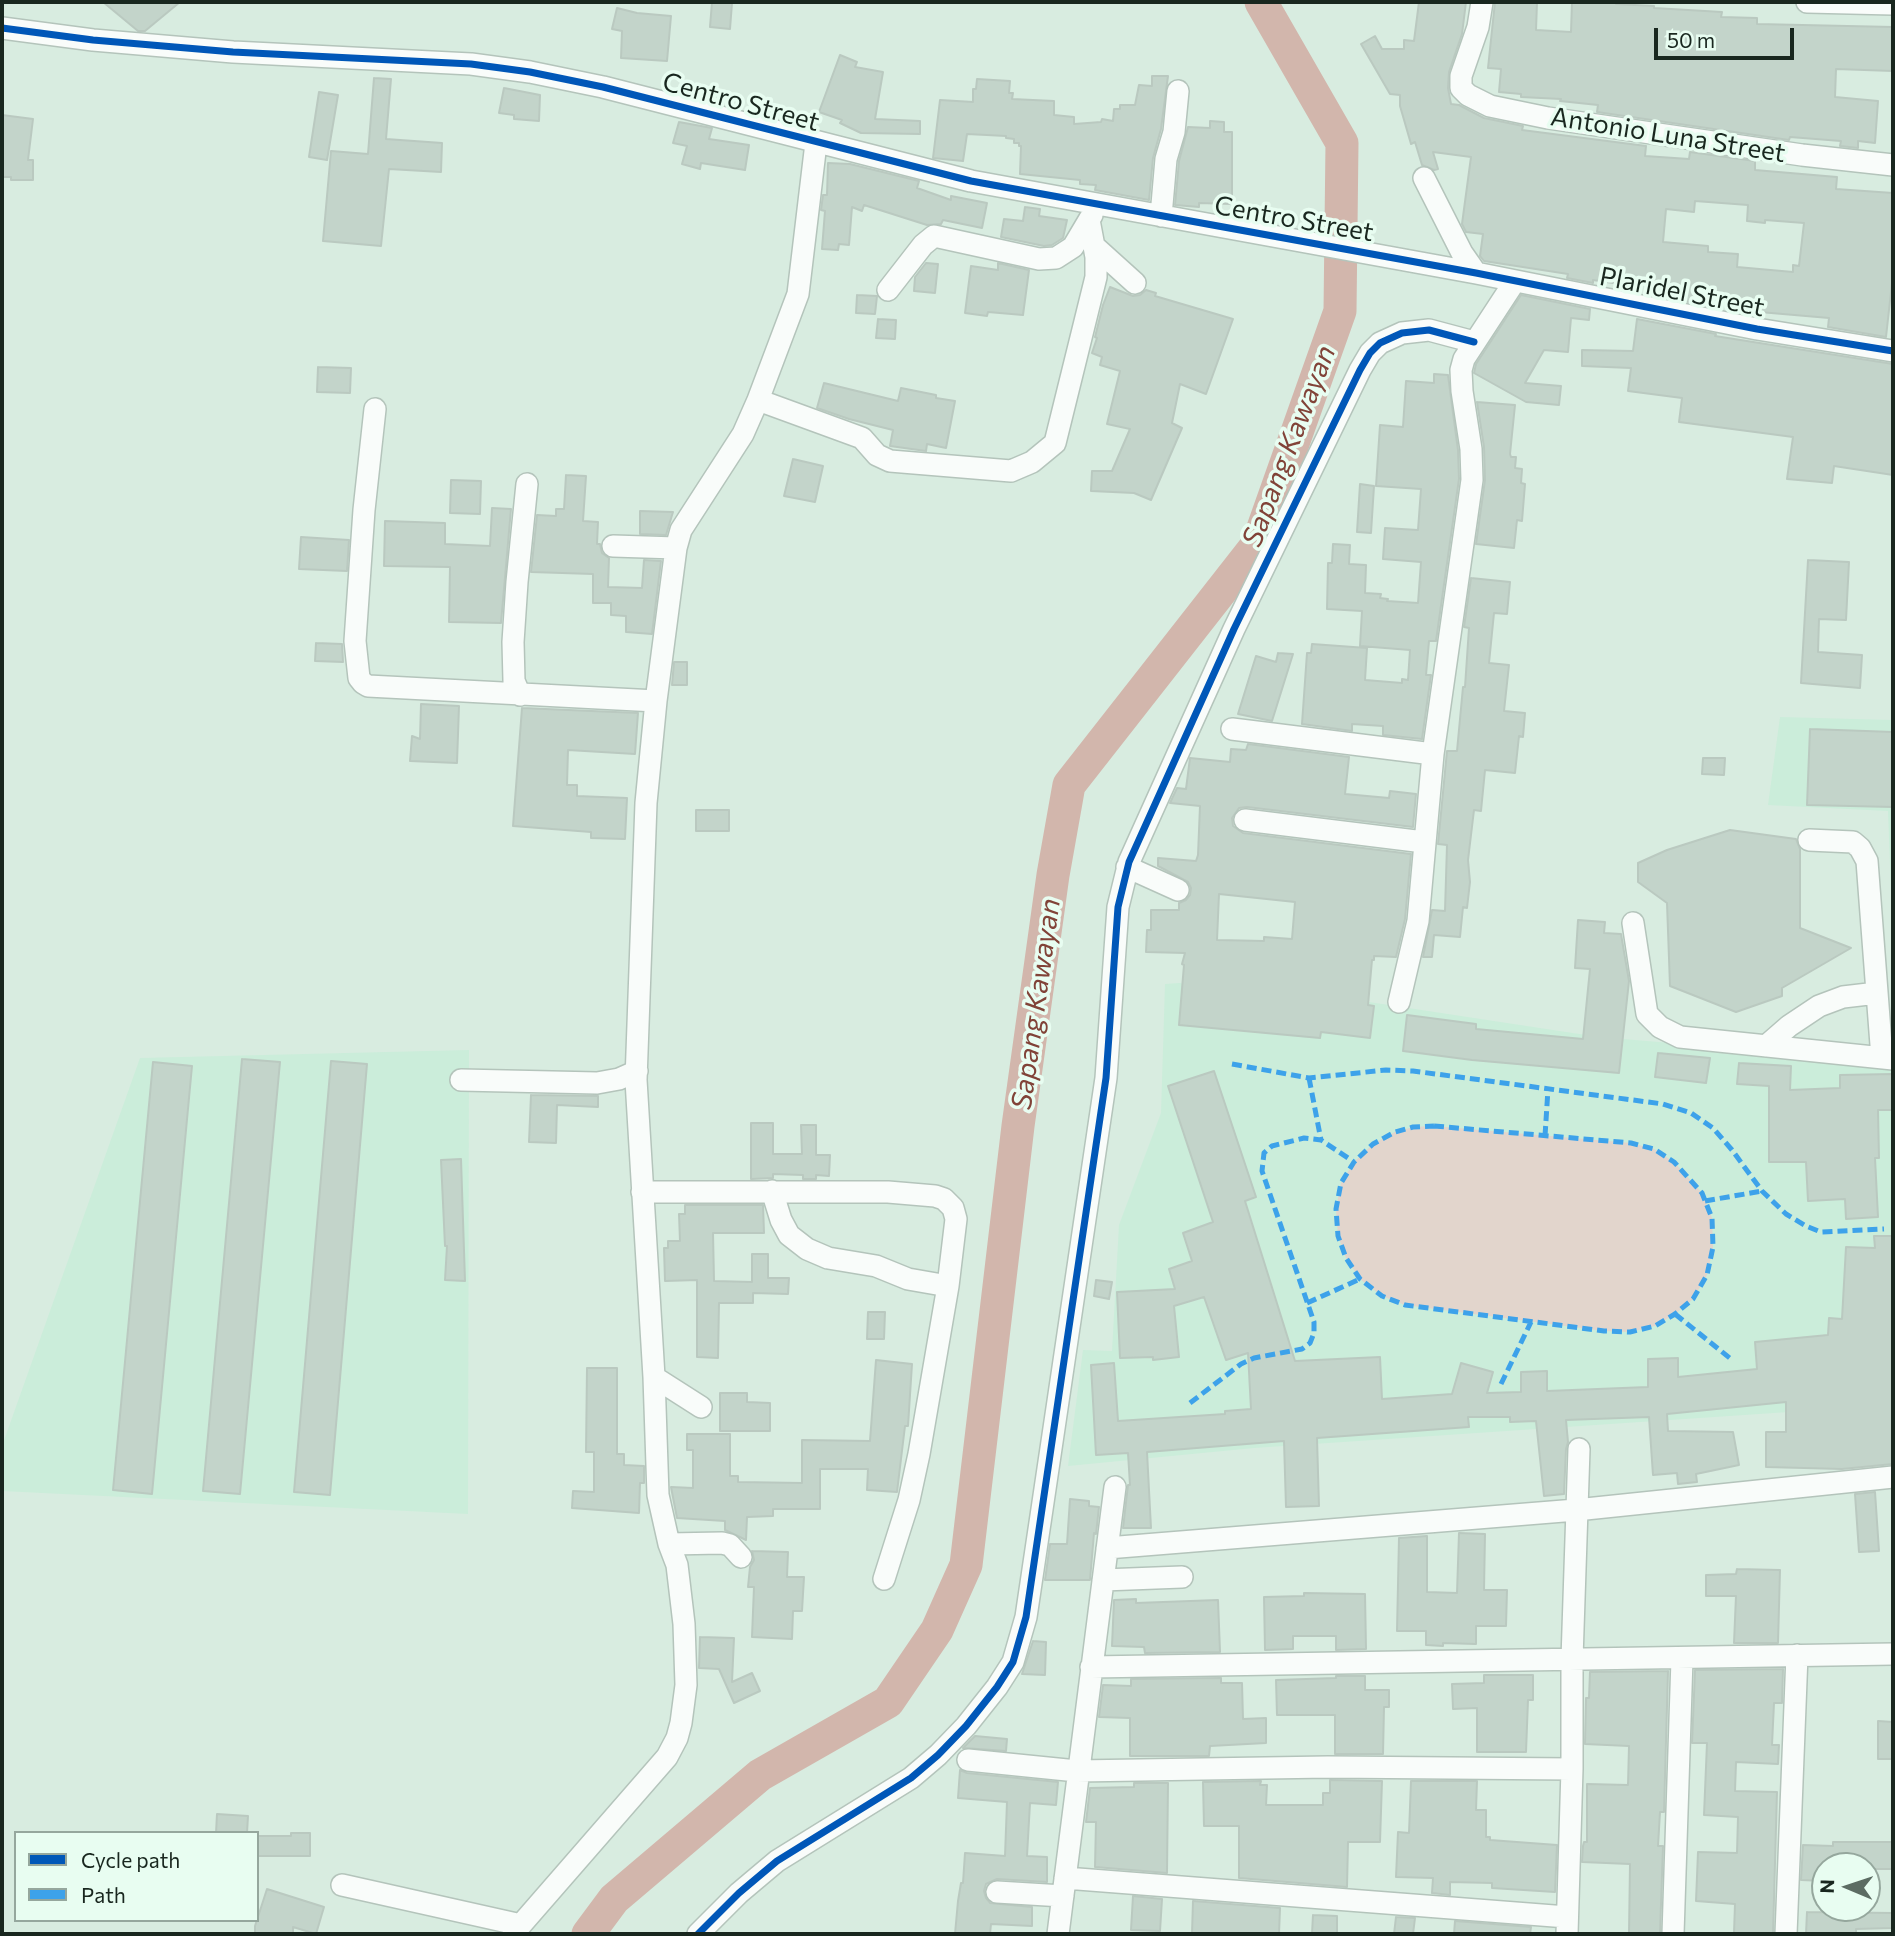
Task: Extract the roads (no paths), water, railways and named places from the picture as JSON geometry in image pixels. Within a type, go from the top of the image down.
[{"type":"street","name":"Antonio Luna Street","points":[[1482,2],[1478,27],[1461,76],[1461,88],[1468,95],[1490,106],[1548,118],[1802,155],[1893,164]]},
{"type":"street","points":[[1807,2],[1893,4]]},
{"type":"street","name":"Centro Street","points":[[2,28],[93,40],[233,52],[471,64],[573,80],[1093,213],[1161,216],[1470,272]]},
{"type":"street","points":[[1161,216],[1166,159],[1174,132],[1178,91]]},
{"type":"street","points":[[342,1885],[517,1930],[667,1757],[677,1738],[686,1685],[684,1624],[677,1565],[669,1544],[658,1495],[637,1070],[646,817],[656,701],[676,548],[685,521],[729,458],[758,400],[798,294],[816,143]]},
{"type":"street","points":[[1424,178],[1470,272]]},
{"type":"street","points":[[758,400],[862,438],[877,455],[890,461],[1011,471],[1032,461],[1055,443],[1096,277],[1093,213]]},
{"type":"street","points":[[888,290],[923,244],[934,236],[1039,259],[1056,258],[1073,247],[1093,213]]},
{"type":"street","points":[[1094,246],[1135,283]]},
{"type":"street","name":"Plaridel Street","points":[[1470,272],[1757,329],[1893,351]]},
{"type":"street","points":[[1399,1002],[1418,921],[1433,754],[1472,480],[1461,370],[1474,342],[1515,281]]},
{"type":"street","points":[[698,1934],[739,1893],[777,1861],[911,1778],[938,1755],[997,1688],[1013,1662],[1026,1617],[1102,1105],[1118,907],[1127,867],[1234,629],[1370,353],[1380,343],[1402,333],[1429,330],[1474,342]]},
{"type":"street","points":[[375,409],[364,510],[355,641],[359,678],[369,686],[656,701]]},
{"type":"street","points":[[520,695],[514,681],[513,642],[527,484]]},
{"type":"street","points":[[613,546],[676,548]]},
{"type":"street","points":[[1232,729],[1433,754]]},
{"type":"street","points":[[1245,820],[1424,842]]},
{"type":"street","points":[[1633,923],[1647,1014],[1653,1022],[1680,1037],[1888,1059],[1877,993],[1867,861],[1853,842],[1809,840]]},
{"type":"street","points":[[1127,867],[1178,890]]},
{"type":"street","points":[[1766,1046],[1789,1026],[1819,1006],[1843,997],[1877,993]]},
{"type":"street","points":[[461,1080],[597,1083],[608,1082],[637,1070]]},
{"type":"street","points":[[772,1191],[789,1235],[807,1249],[828,1258],[876,1266],[908,1279],[948,1286]]},
{"type":"street","points":[[642,1192],[888,1192],[944,1199],[953,1208],[956,1219],[948,1286],[916,1466],[909,1500],[884,1579]]},
{"type":"street","points":[[654,1377],[701,1408]]},
{"type":"street","points":[[997,1892],[1064,1887],[1567,1926],[1579,1449]]},
{"type":"street","points":[[1107,1548],[1576,1510],[1893,1477]]},
{"type":"street","points":[[1058,1934],[1115,1487]]},
{"type":"street","points":[[669,1544],[722,1543],[730,1545],[741,1557]]},
{"type":"street","points":[[1103,1580],[1182,1577]]},
{"type":"street","points":[[1091,1667],[1893,1654]]},
{"type":"street","points":[[1786,1934],[1797,1655]]},
{"type":"street","points":[[1673,1934],[1682,1659]]},
{"type":"street","points":[[968,1760],[1077,1771],[1328,1767],[1572,1769]]},
{"type":"waterway","name":"Sapang Kawayan","points":[[588,1934],[614,1899],[760,1775],[888,1702],[937,1630],[966,1565],[1018,1126],[1053,875],[1069,785],[1257,545],[1340,311],[1342,143],[1261,2]]}]
